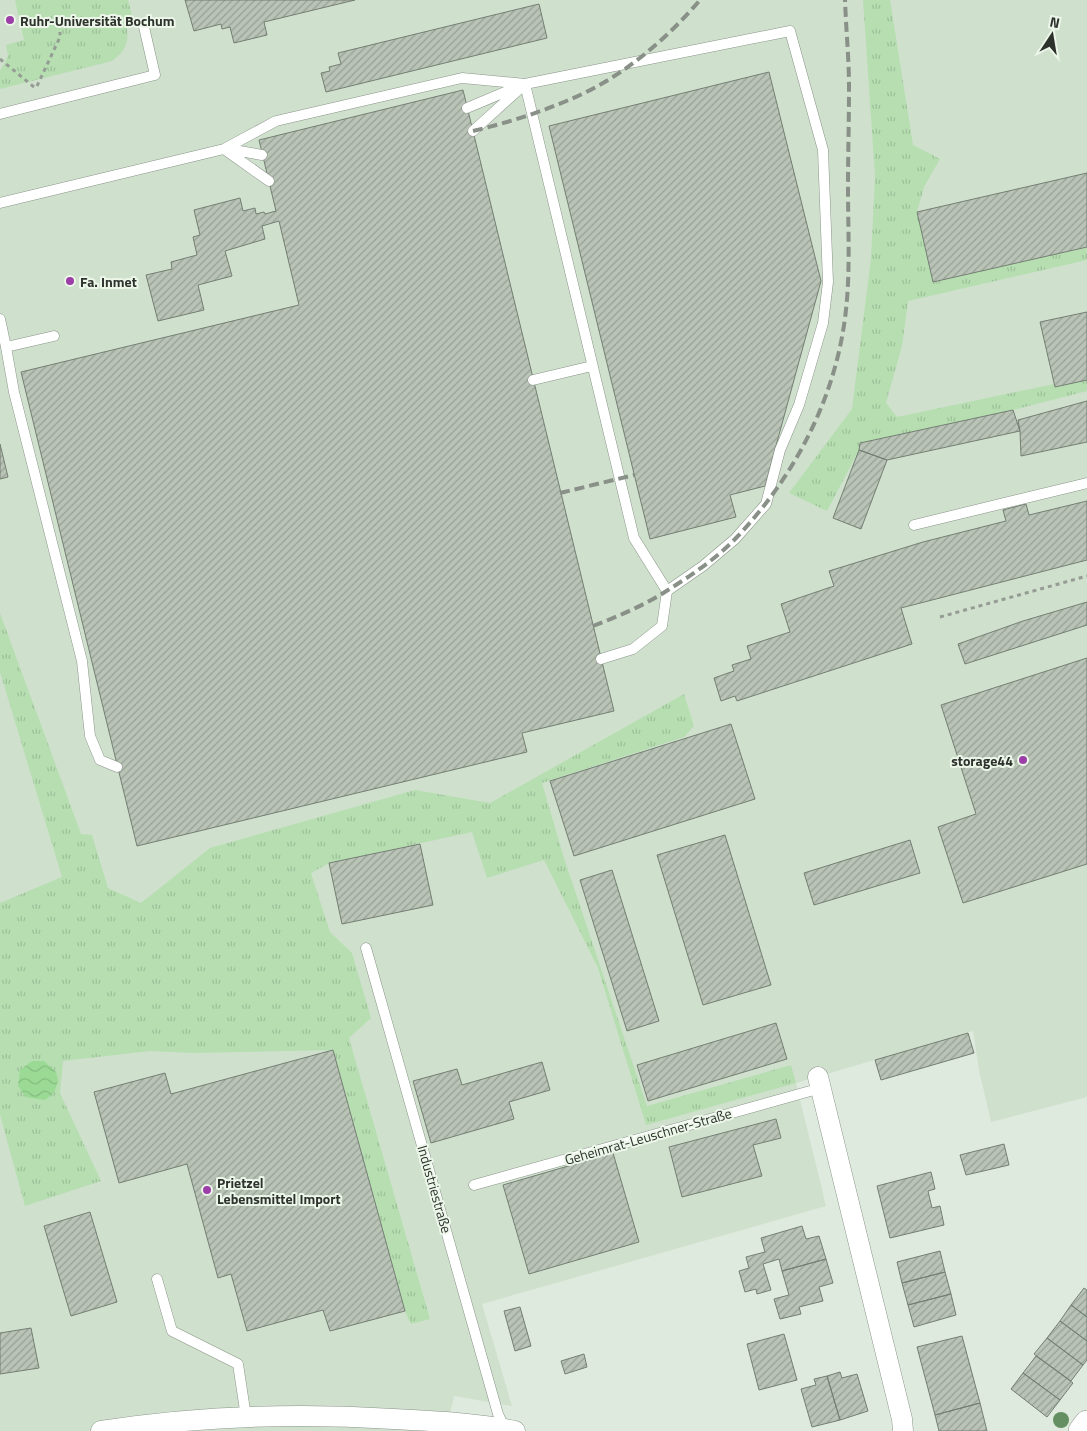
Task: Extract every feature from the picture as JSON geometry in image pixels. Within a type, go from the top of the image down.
[{"type":"street","name":"Geheimrat-Leuschner-Straße","points":[[820,1082],[902,1418],[903,1431]]},
{"type":"street","name":"Industriestraße","points":[[101,1431],[135,1426],[246,1417],[336,1415],[427,1420],[509,1430]]},
{"type":"street","points":[[1081,1431],[1087,1423]]},
{"type":"lane","points":[[0,114],[155,75],[144,27]]},
{"type":"lane","points":[[467,108],[525,84],[790,31],[823,150],[828,282],[823,323],[799,405],[780,450],[766,504],[735,539],[703,566],[667,591]]},
{"type":"lane","points":[[0,203],[224,149],[276,121],[462,78],[525,84]]},
{"type":"lane","points":[[473,131],[525,84]]},
{"type":"lane","points":[[525,84],[634,538],[667,591],[662,626],[633,649],[602,659]]},
{"type":"lane","points":[[224,149],[262,155]]},
{"type":"lane","points":[[224,149],[269,181]]},
{"type":"lane","points":[[0,319],[14,392],[82,661],[90,736],[100,760],[117,767]]},
{"type":"lane","points":[[6,347],[54,336]]},
{"type":"lane","points":[[533,380],[592,366]]},
{"type":"lane","points":[[914,525],[1087,483]]},
{"type":"lane","name":"Industriestraße","points":[[366,948],[498,1414],[509,1430]]},
{"type":"lane","name":"Geheimrat-Leuschner-Straße","points":[[474,1184],[820,1082]]},
{"type":"lane","points":[[157,1279],[172,1331],[238,1364],[243,1387],[246,1417]]},
{"type":"path","points":[[0,59],[36,89],[60,37],[60,32]]},
{"type":"path","points":[[940,617],[1087,576]]},
{"type":"shaded area","points":[[0,0],[1087,0],[1087,1097],[991,1122],[979,1070],[973,1031],[796,1083],[826,1206],[482,1304],[512,1406],[454,1396],[446,1431],[0,1431]]},
{"type":"green space","points":[[15,0],[128,0],[133,19],[125,20],[126,44],[112,61],[0,89],[0,71],[8,56],[6,45],[24,40]]},
{"type":"green space","points":[[863,0],[890,0],[913,145],[940,159],[924,187],[917,212],[933,282],[1087,247],[1087,260],[908,301],[902,346],[886,403],[897,417],[1054,384],[1055,387],[1087,380],[1087,391],[1013,410],[860,443],[859,450],[827,511],[789,493],[852,409],[871,258],[875,176]]},
{"type":"green space","points":[[0,613],[81,834],[92,835],[108,888],[141,903],[210,848],[415,790],[490,803],[684,694],[694,726],[684,737],[542,783],[564,858],[647,1106],[791,1065],[796,1083],[646,1125],[598,968],[544,860],[487,878],[472,832],[329,863],[311,873],[330,932],[352,953],[371,1018],[349,1038],[430,1319],[411,1324],[405,1311],[333,1050],[193,1053],[150,1051],[63,1061],[60,1093],[101,1181],[25,1206],[0,1115],[0,903],[62,877],[0,672]]},
{"type":"water","points":[[32,1061],[44,1061],[56,1072],[58,1081],[54,1093],[45,1100],[26,1097],[18,1086],[20,1070]]},
{"type":"building","points":[[185,0],[355,0],[264,22],[267,35],[234,43],[230,27],[222,29],[221,24],[194,31]]},
{"type":"building","points":[[539,4],[547,38],[326,92],[321,73],[330,71],[329,67],[341,64],[338,53]]},
{"type":"building","points":[[769,72],[821,281],[765,486],[730,495],[736,517],[650,539],[549,126]]},
{"type":"building","points":[[463,90],[614,711],[522,733],[527,752],[137,846],[21,372],[299,305],[279,221],[262,226],[265,239],[225,251],[232,276],[198,285],[204,310],[158,321],[146,275],[172,269],[171,262],[197,255],[193,237],[200,235],[194,210],[240,198],[243,211],[255,208],[256,214],[264,212],[265,214],[276,211],[259,140]]},
{"type":"building","points":[[1087,173],[1087,247],[933,282],[917,212]]},
{"type":"building","points":[[1087,312],[1087,380],[1055,387],[1040,322]]},
{"type":"building","points":[[1087,401],[1087,442],[1021,456],[1018,420]]},
{"type":"building","points":[[1013,410],[1020,431],[887,460],[859,450],[860,443]]},
{"type":"building","points":[[0,444],[8,477],[0,479]]},
{"type":"building","points":[[859,450],[887,460],[861,529],[833,518]]},
{"type":"building","points":[[1087,501],[1087,560],[901,608],[912,644],[737,701],[735,696],[721,701],[714,678],[734,671],[732,665],[751,659],[747,646],[790,632],[781,604],[834,586],[829,571],[923,542],[1006,521],[1003,510],[1026,504],[1029,515]]},
{"type":"building","points":[[1087,602],[1087,625],[965,664],[958,644],[1023,621]]},
{"type":"building","name":"storage44","points":[[1087,658],[1087,864],[963,903],[938,827],[976,814],[941,705]]},
{"type":"building","points":[[731,724],[755,799],[574,856],[550,781]]},
{"type":"building","points":[[725,835],[771,985],[703,1005],[657,855]]},
{"type":"building","points":[[910,840],[920,873],[814,905],[804,873]]},
{"type":"building","points":[[420,844],[433,905],[342,924],[329,863]]},
{"type":"building","points":[[612,870],[659,1021],[627,1031],[580,880]]},
{"type":"building","points":[[776,1023],[787,1059],[648,1101],[637,1065]]},
{"type":"building","points":[[968,1033],[974,1053],[881,1080],[875,1060]]},
{"type":"building","points":[[333,1050],[405,1311],[330,1331],[323,1310],[247,1331],[231,1274],[218,1278],[187,1164],[119,1183],[94,1092],[165,1073],[171,1094]]},
{"type":"building","points":[[542,1062],[550,1090],[509,1102],[514,1119],[431,1143],[413,1081],[457,1069],[462,1085]]},
{"type":"building","points":[[776,1119],[781,1138],[753,1145],[762,1176],[682,1197],[669,1147]]},
{"type":"building","points":[[1004,1144],[1009,1165],[966,1175],[960,1155]]},
{"type":"building","points":[[613,1153],[639,1242],[529,1274],[503,1185]]},
{"type":"building","points":[[931,1172],[935,1189],[928,1191],[932,1208],[940,1206],[944,1225],[890,1238],[877,1186]]},
{"type":"building","points":[[90,1212],[117,1302],[71,1316],[44,1226]]},
{"type":"building","points":[[802,1226],[806,1239],[819,1236],[826,1259],[782,1271],[779,1259],[763,1264],[771,1290],[757,1294],[756,1289],[745,1292],[739,1271],[749,1268],[746,1257],[765,1252],[761,1238]]},
{"type":"building","points":[[940,1251],[945,1272],[902,1283],[897,1262]]},
{"type":"building","points":[[826,1259],[833,1283],[819,1287],[823,1301],[799,1307],[801,1314],[780,1319],[774,1299],[789,1295],[782,1271]]},
{"type":"building","points":[[945,1272],[951,1294],[908,1305],[902,1283]]},
{"type":"building","points":[[1084,1288],[1087,1290],[1087,1317],[1071,1305]]},
{"type":"building","points":[[951,1294],[956,1315],[914,1327],[908,1305]]},
{"type":"building","points":[[1071,1305],[1087,1317],[1087,1341],[1060,1321]]},
{"type":"building","points":[[520,1307],[531,1346],[515,1351],[504,1311]]},
{"type":"building","points":[[1060,1321],[1087,1341],[1087,1360],[1083,1365],[1047,1338]]},
{"type":"building","points":[[31,1328],[39,1368],[0,1374],[0,1333]]},
{"type":"building","points":[[784,1334],[797,1380],[759,1390],[747,1344]]},
{"type":"building","points":[[962,1336],[980,1403],[935,1415],[917,1347]]},
{"type":"building","points":[[1047,1338],[1083,1365],[1071,1381],[1034,1354]]},
{"type":"building","points":[[584,1354],[587,1367],[565,1374],[561,1361]]},
{"type":"building","points":[[1036,1356],[1073,1383],[1060,1400],[1023,1373]]},
{"type":"building","points":[[840,1372],[842,1378],[857,1374],[868,1411],[840,1420],[827,1376]]},
{"type":"building","points":[[1023,1373],[1060,1400],[1047,1417],[1011,1389]]},
{"type":"building","points":[[827,1376],[840,1420],[812,1427],[801,1389],[816,1385],[814,1379]]},
{"type":"building","points":[[980,1403],[987,1431],[939,1431],[935,1415]]},
{"type":"railway","points":[[473,131],[547,109],[607,80],[625,69],[657,44],[700,0]]},
{"type":"railway","points":[[593,626],[632,610],[659,595],[704,566],[729,545],[757,515],[792,466],[819,412],[830,384],[838,355],[848,291],[849,65],[845,0]]},
{"type":"railway","points":[[560,493],[634,475]]},
{"type":"place","name":"Ruhr-Universität Bochum","points":[[10,20]]},
{"type":"place","name":"Fa. Inmet","points":[[70,281]]},
{"type":"place","name":"storage44","points":[[1023,760]]},
{"type":"place","name":"Prietzel Lebensmittel Import","points":[[207,1190]]}]
